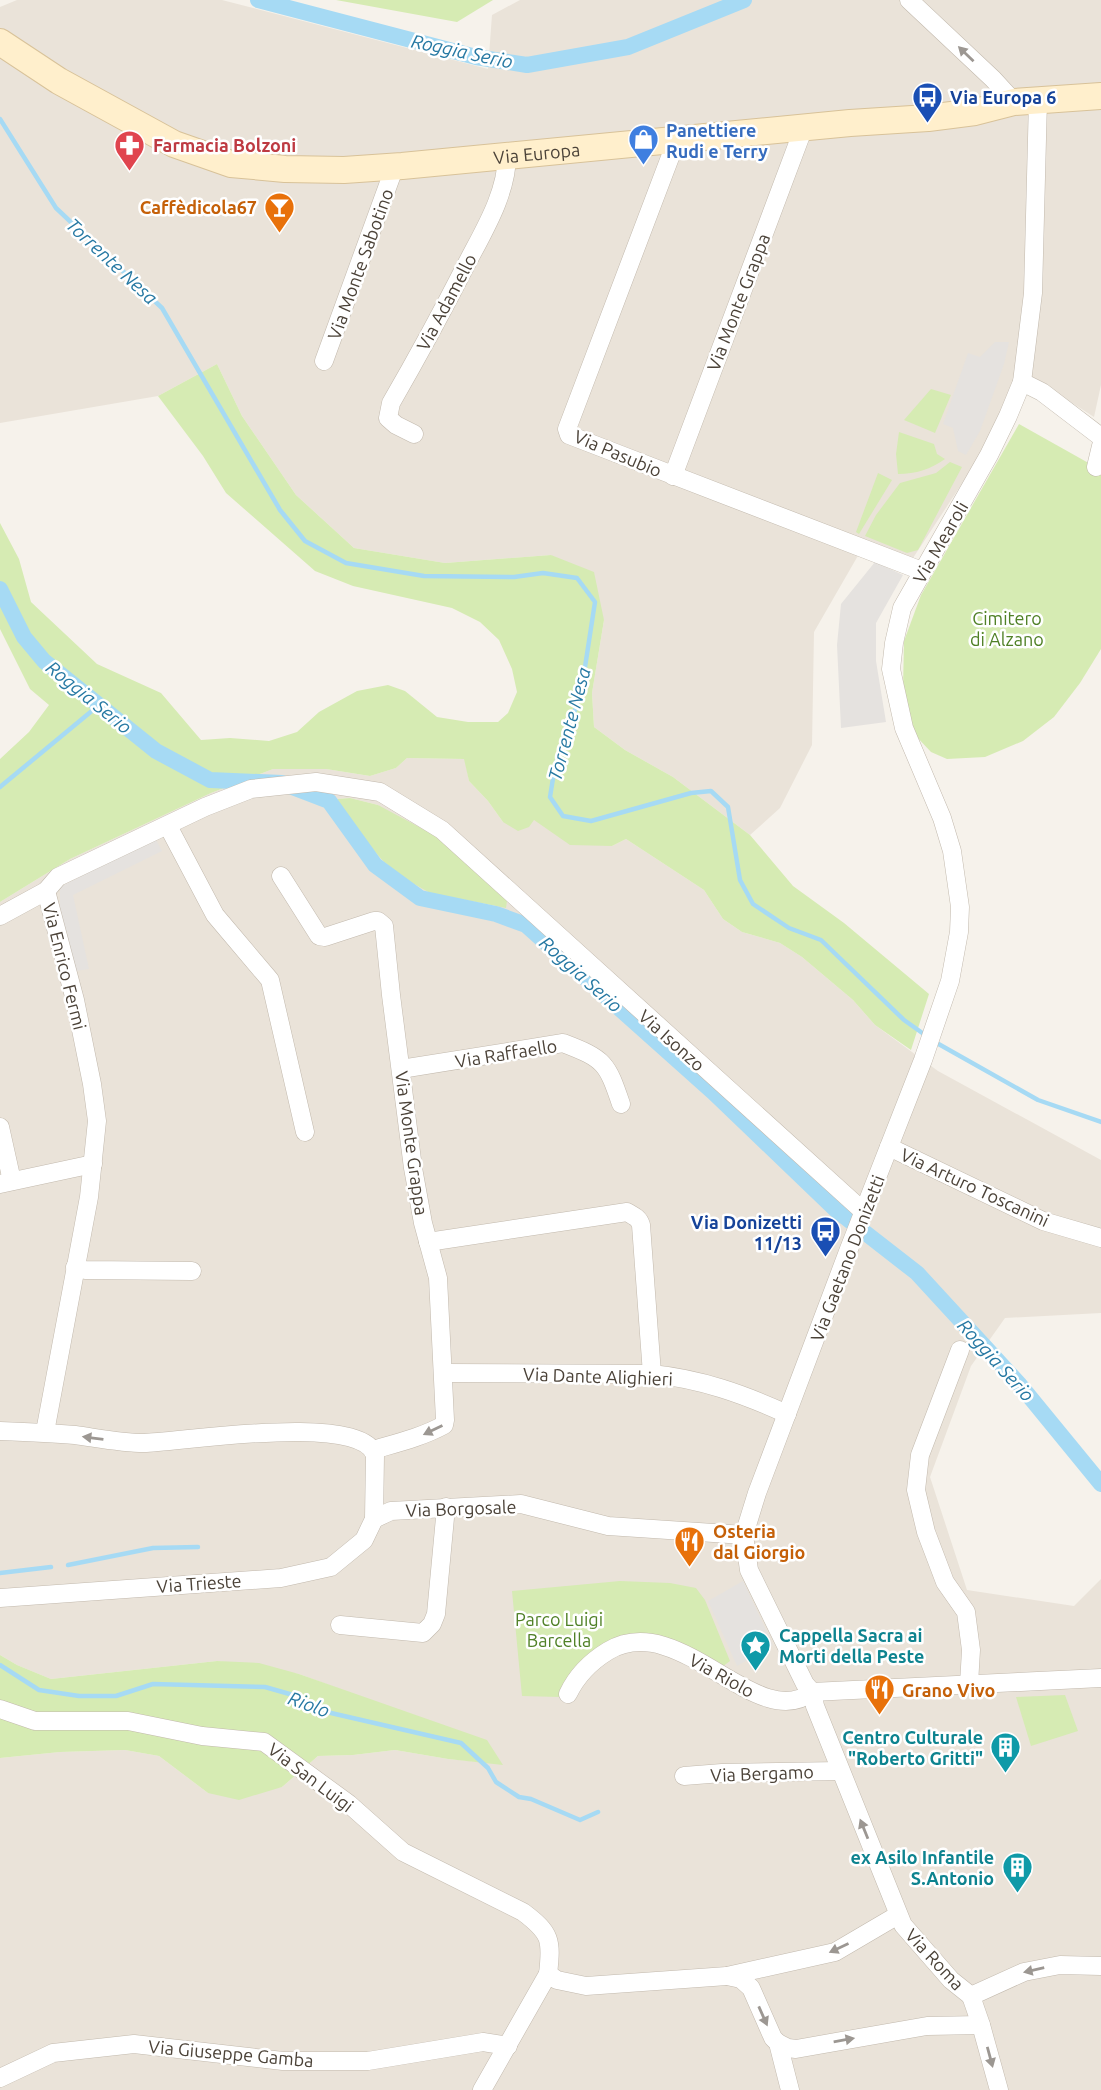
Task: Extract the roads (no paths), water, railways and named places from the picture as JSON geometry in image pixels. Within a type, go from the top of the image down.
[{"type":"street","points":[[909,0],[993,79],[1026,101]]},
{"type":"street","name":"Via Europa","points":[[0,42],[59,81],[174,144],[231,164],[285,169],[344,170],[395,166],[975,112],[1026,101],[1101,96]]},
{"type":"street","name":"Via Mearoli","points":[[950,981],[959,932],[960,907],[952,851],[942,818],[904,728],[891,669],[902,608],[989,455],[1022,382],[1033,293],[1026,101]]},
{"type":"street","name":"Via Monte Grappa","points":[[673,476],[804,127]]},
{"type":"street","name":"Via Pasubio","points":[[677,139],[567,429],[569,435],[922,571]]},
{"type":"street","name":"Via Adamello","points":[[414,434],[388,418],[391,403],[484,229],[500,191],[507,167],[507,155]]},
{"type":"street","name":"Via Monte Sabotino","points":[[324,361],[395,166]]},
{"type":"street","points":[[1022,382],[1042,392],[1101,437]]},
{"type":"street","points":[[1096,467],[1101,446]]},
{"type":"street","name":"Via Isonzo","points":[[168,826],[205,807],[251,789],[316,782],[380,792],[442,830],[863,1212]]},
{"type":"street","points":[[168,826],[215,915],[270,980],[305,1132]]},
{"type":"street","name":"Via Enrico Fermi","points":[[45,1432],[93,1164],[97,1121],[75,1000],[46,891],[58,877],[168,826]]},
{"type":"street","name":"Via Monte Grappa","points":[[281,876],[319,936],[325,937],[374,921],[384,926],[412,1168],[438,1278],[444,1373],[444,1425],[412,1439],[373,1450]]},
{"type":"street","points":[[0,916],[46,891]]},
{"type":"street","name":"Via Gaetano Donizetti","points":[[744,1535],[849,1249],[923,1060],[950,981]]},
{"type":"street","name":"Via Raffaello","points":[[401,1069],[563,1042],[587,1052],[606,1066],[621,1104]]},
{"type":"street","points":[[0,1127],[6,1183],[93,1164]]},
{"type":"street","name":"Via Arturo Toscanini","points":[[889,1147],[1043,1221],[1101,1238]]},
{"type":"street","points":[[428,1242],[627,1212],[634,1215],[641,1225],[652,1374]]},
{"type":"street","points":[[75,1267],[85,1270],[192,1271]]},
{"type":"street","points":[[960,1350],[920,1455],[916,1490],[926,1532],[945,1582],[966,1612],[971,1650],[969,1684]]},
{"type":"street","name":"Via Dante Alighieri","points":[[444,1373],[652,1374],[720,1387],[787,1414]]},
{"type":"street","points":[[0,1430],[45,1432],[141,1443],[289,1430],[362,1440],[375,1455],[374,1519]]},
{"type":"street","name":"Via Borgosale","points":[[374,1519],[391,1511],[521,1504],[608,1526],[744,1535]]},
{"type":"street","points":[[341,1625],[423,1633],[429,1629],[436,1614],[446,1507]]},
{"type":"street","name":"Via Trieste","points":[[0,1598],[281,1578],[331,1567],[364,1540],[374,1519]]},
{"type":"street","name":"Via Roma","points":[[744,1535],[749,1570],[805,1684],[812,1692],[840,1771],[898,1915],[903,1925],[951,1980],[971,1996]]},
{"type":"street","name":"Via Riolo","points":[[568,1694],[575,1679],[600,1656],[626,1643],[641,1642],[691,1656],[764,1698],[797,1701],[812,1692],[1101,1678]]},
{"type":"street","name":"Via San Luigi","points":[[0,1709],[35,1721],[128,1721],[202,1736],[264,1742],[349,1804],[403,1852],[523,1912],[539,1924],[548,1934],[550,1943],[548,1974],[482,2090]]},
{"type":"street","name":"Via Bergamo","points":[[684,1776],[840,1771]]},
{"type":"street","points":[[548,1974],[557,1980],[586,1986],[727,1976],[835,1952],[898,1915]]},
{"type":"street","points":[[999,2090],[971,1996],[1024,1972],[1060,1965],[1101,1966]]},
{"type":"street","points":[[751,1988],[753,1980],[763,1968]]},
{"type":"street","points":[[727,1976],[741,1979],[751,1988],[773,2038],[788,2049],[926,2026],[981,2025]]},
{"type":"street","name":"Via Giuseppe Gamba","points":[[0,2078],[53,2053],[134,2044],[283,2062],[368,2061],[484,2042],[508,2046]]},
{"type":"street","points":[[778,2043],[790,2090]]},
{"type":"waterway","name":"Roggia Serio","points":[[258,0],[476,57],[527,65],[628,47],[744,0]]},
{"type":"waterway","name":"Torrente Nesa","points":[[0,119],[56,208],[162,308],[280,510],[305,541],[346,563],[424,576],[514,577],[543,573],[577,578],[595,602],[581,693],[555,766],[550,797],[563,816],[591,821],[691,793],[711,791],[728,807],[740,880],[753,904],[789,928],[821,940],[904,1020],[928,1037]]},
{"type":"waterway","name":"Roggia Serio","points":[[0,589],[24,637],[44,661],[156,751],[210,780],[282,783],[329,801],[375,865],[420,898],[496,914],[526,925],[713,1092],[836,1210],[917,1273],[1020,1385],[1101,1484]]},
{"type":"waterway","points":[[0,787],[99,705]]},
{"type":"waterway","name":"Torrente Nesa","points":[[935,1042],[1038,1100],[1101,1122]]},
{"type":"waterway","points":[[68,1565],[153,1548],[198,1547]]},
{"type":"waterway","points":[[0,1573],[51,1567]]},
{"type":"waterway","name":"Riolo","points":[[0,1665],[39,1690],[79,1696],[116,1696],[153,1684],[265,1687],[293,1695],[331,1713],[461,1743],[488,1768],[496,1782],[519,1797],[531,1799],[580,1820],[598,1812]]},
{"type":"place","name":"Via Europa 6","points":[[927,124]]},
{"type":"place","name":"Panettiere Rudi e Terry","points":[[643,167]]},
{"type":"place","name":"Farmacia Bolzoni","points":[[130,172]]},
{"type":"place","name":"Caffèdicola67","points":[[280,234]]},
{"type":"place","name":"Via Donizetti 11/13","points":[[825,1259]]},
{"type":"place","name":"Osteria dal Giorgio","points":[[690,1568]]},
{"type":"place","name":"Cappella Sacra ai Morti della Peste","points":[[756,1672]]},
{"type":"place","name":"Grano Vivo","points":[[879,1717]]},
{"type":"place","name":"Centro Culturale \"Roberto Gritti\"","points":[[1006,1774]]},
{"type":"place","name":"ex Asilo Infantile S.Antonio","points":[[1017,1894]]},
{"type":"park label","name":"Cimitero di Alzano","points":[[1007,628]]},
{"type":"park label","name":"Parco Luigi Barcella","points":[[559,1629]]}]
